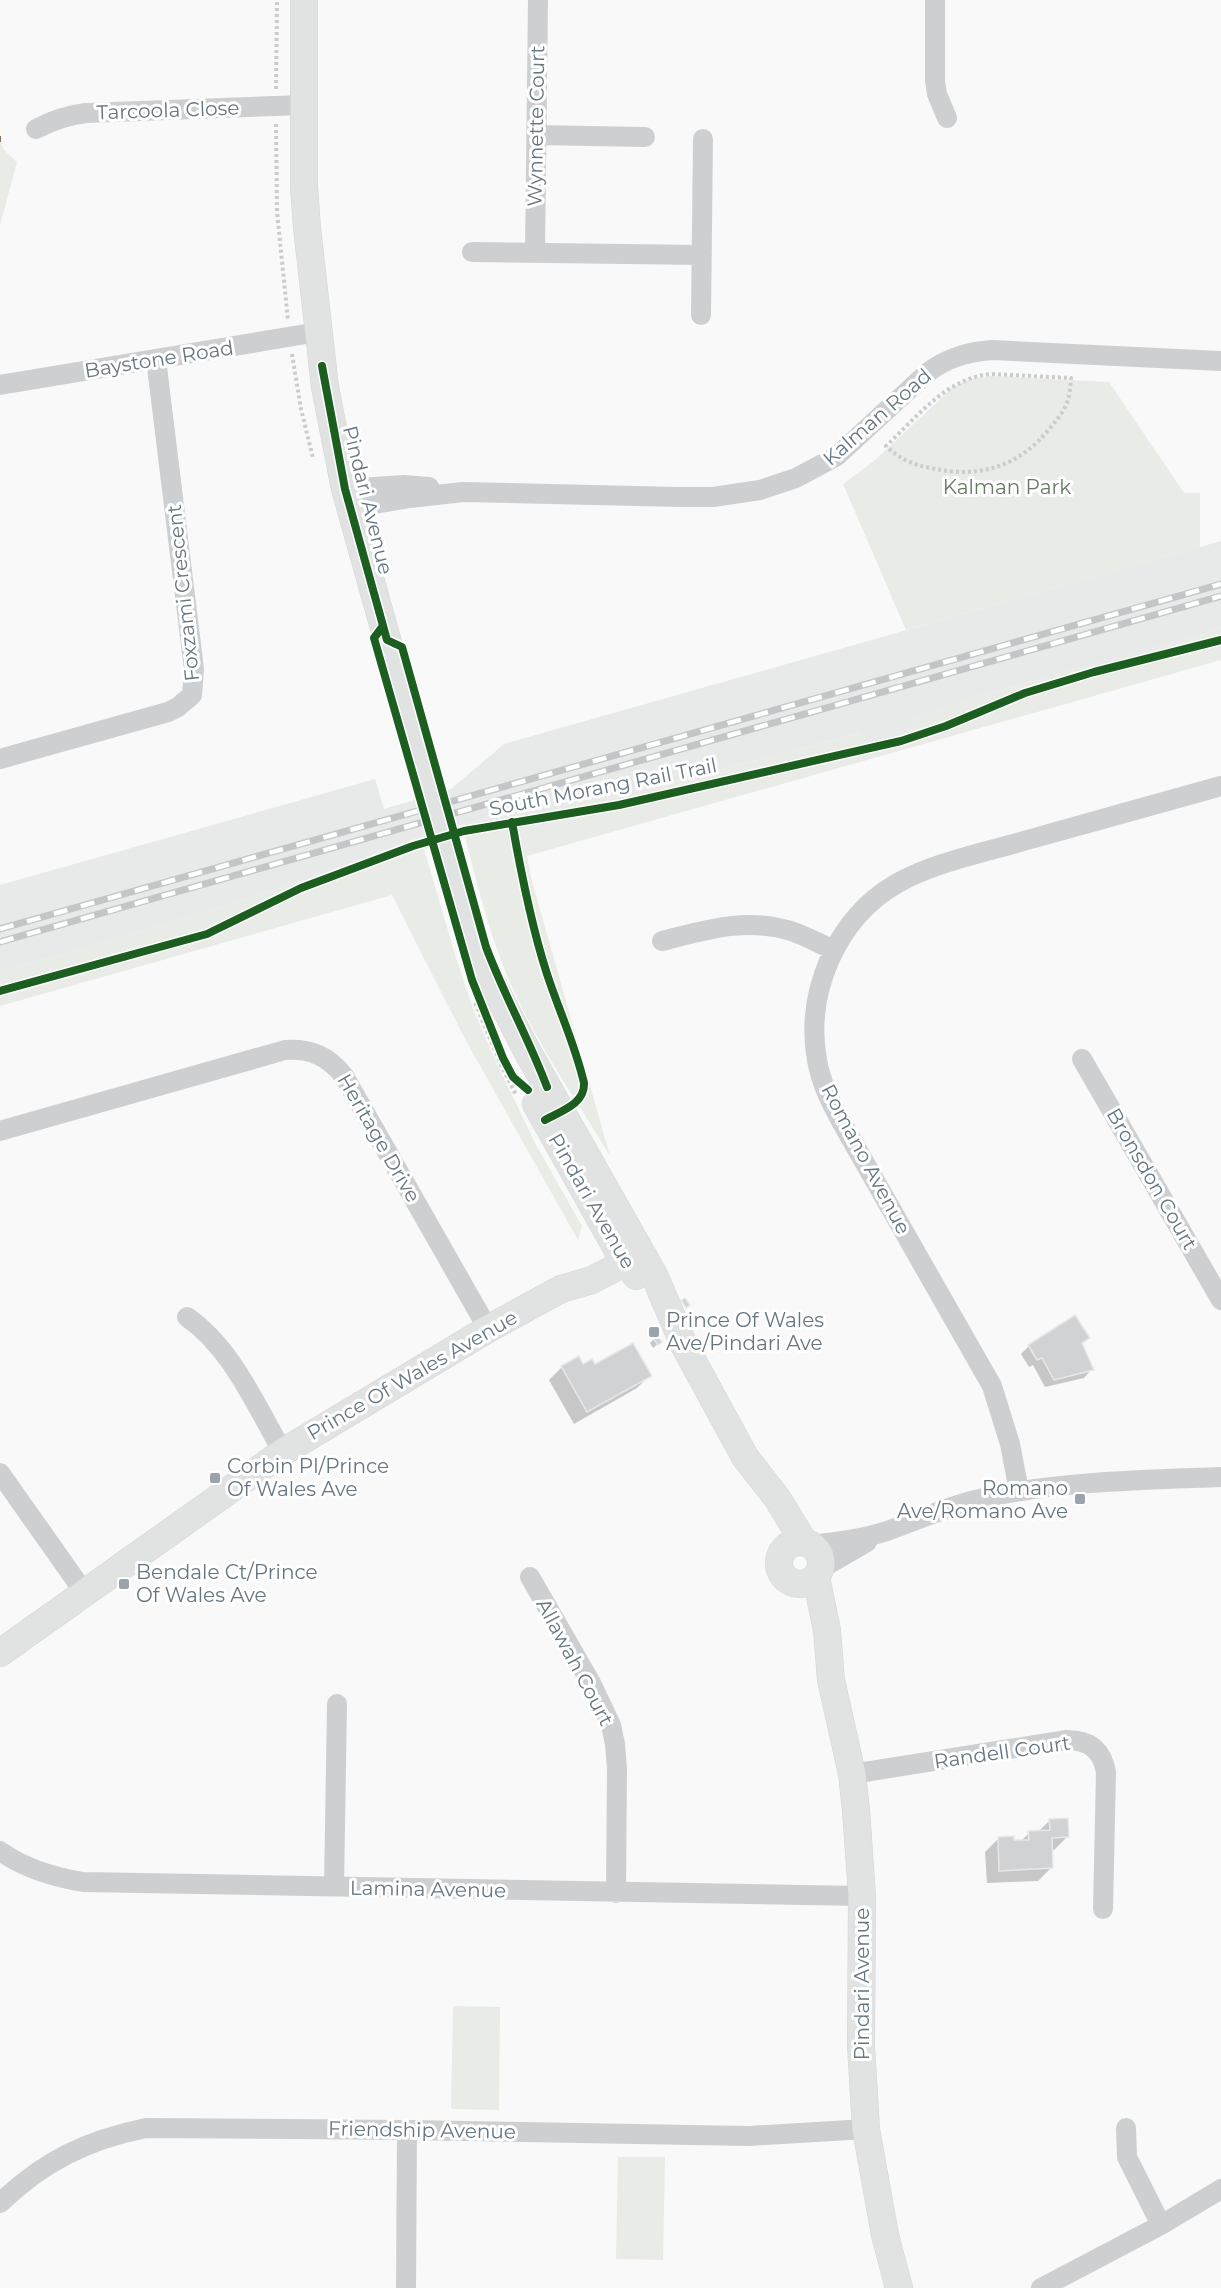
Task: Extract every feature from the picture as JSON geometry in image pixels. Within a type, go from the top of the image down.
[{"type":"street","name":"Pindari Avenue","points":[[304,0],[303,105],[307,228],[325,387],[348,499],[475,950],[503,1031],[528,1090],[627,1252],[655,1276],[684,1345],[745,1456],[777,1498],[804,1561],[826,1630],[831,1680],[852,1774],[862,1896],[861,2046],[866,2129],[885,2235],[899,2288]]},
{"type":"street","name":"Wynnette Court","points":[[535,252],[538,0]]},
{"type":"street","points":[[935,0],[935,81],[937,94],[947,118]]},
{"type":"street","name":"Tarcoola Close","points":[[36,129],[69,115],[86,113],[303,105]]},
{"type":"street","points":[[536,135],[645,137]]},
{"type":"street","points":[[701,315],[703,140]]},
{"type":"street","points":[[472,252],[702,255]]},
{"type":"street","name":"Baystone Road","points":[[0,385],[318,332]]},
{"type":"street","name":"Kalman Road","points":[[348,499],[404,485],[463,492],[730,496],[760,490],[796,478],[837,456],[934,368],[958,356],[976,351],[1221,361]]},
{"type":"street","name":"Foxzami Crescent","points":[[0,759],[168,712],[192,695],[194,669],[156,359]]},
{"type":"street","name":"Romano Avenue","points":[[1019,1491],[1010,1444],[992,1386],[842,1123],[823,1084],[817,1061],[814,1022],[822,977],[834,950],[846,931],[876,898],[915,874],[958,860],[1220,788]]},
{"type":"street","points":[[662,941],[722,926],[756,924],[793,932],[834,950]]},
{"type":"street","name":"Pindari Avenue","points":[[475,950],[627,1252]]},
{"type":"street","name":"Heritage Drive","points":[[0,1131],[285,1050],[298,1049],[320,1054],[337,1067],[344,1076],[488,1329]]},
{"type":"street","name":"Bronsdon Court","points":[[1083,1059],[1221,1300]]},
{"type":"street","name":"Prince Of Wales Avenue","points":[[0,1653],[283,1452],[488,1329],[561,1289],[592,1280],[627,1252]]},
{"type":"street","points":[[187,1317],[203,1328],[223,1350],[283,1452]]},
{"type":"street","points":[[0,1473],[84,1592]]},
{"type":"street","points":[[804,1561],[837,1542],[885,1532],[957,1505],[1019,1491],[1083,1484],[1221,1477]]},
{"type":"street","name":"Allawah Court","points":[[530,1577],[596,1693],[611,1725],[617,1769],[616,1893]]},
{"type":"street","points":[[334,1887],[336,1704]]},
{"type":"street","name":"Randell Court","points":[[852,1774],[1067,1740],[1088,1743],[1100,1754],[1106,1772],[1103,1909]]},
{"type":"street","name":"Lamina Avenue","points":[[0,1851],[49,1876],[83,1882],[862,1896]]},
{"type":"street","name":"Friendship Avenue","points":[[0,2203],[28,2178],[55,2160],[87,2144],[146,2128],[749,2136],[866,2129]]},
{"type":"street","points":[[1126,2128],[1127,2157],[1161,2225]]},
{"type":"street","points":[[406,2288],[407,2130]]},
{"type":"street","points":[[1041,2288],[1161,2225],[1221,2189]]},
{"type":"path","points":[[992,374],[1071,378],[1066,405],[1046,433],[1025,453],[999,467],[971,473],[940,471],[906,460],[886,446],[942,393],[960,381],[992,374]]},
{"type":"path","points":[[476,991],[495,1041],[513,1077],[528,1090]]},
{"type":"shaded area","points":[[1221,541],[1221,626],[1198,636],[974,697],[913,719],[915,732],[865,745],[861,733],[622,795],[476,821],[418,837],[343,866],[231,904],[0,971],[0,885],[375,779],[384,809],[451,789],[504,744]]},
{"type":"green space","points":[[0,141],[4,150],[17,162],[0,225]]},
{"type":"green space","name":"Kalman Park","points":[[992,376],[1109,382],[1184,493],[1200,493],[1200,547],[906,630],[843,484],[874,461],[952,388],[971,379]]},
{"type":"green space","points":[[1221,626],[1221,660],[527,856],[531,878],[610,1156],[541,1044],[506,973],[483,906],[465,837],[424,849],[474,1011],[536,1145],[582,1226],[578,1240],[465,1039],[392,895],[0,1006],[0,971],[231,904],[343,866],[418,837],[476,821],[622,795],[862,733],[866,745],[914,732],[913,719],[974,697],[1198,636]]},
{"type":"green space","points":[[453,2006],[500,2007],[499,2110],[451,2109]]},
{"type":"green space","points":[[618,2157],[665,2157],[663,2260],[616,2259]]},
{"type":"building","points":[[685,1298],[690,1305],[686,1308],[681,1300]]},
{"type":"building","points":[[1075,1315],[1090,1338],[1082,1343],[1094,1370],[1054,1380],[1042,1358],[1037,1360],[1028,1345]]},
{"type":"building","points":[[657,1335],[662,1342],[658,1345],[653,1338]]},
{"type":"building","points":[[633,1343],[652,1376],[587,1412],[561,1366],[579,1356],[583,1364],[592,1359],[595,1364]]},
{"type":"building","points":[[1068,1818],[1069,1837],[1052,1838],[1053,1868],[999,1871],[998,1837],[1014,1836],[1014,1840],[1029,1840],[1028,1831],[1050,1830],[1049,1819]]},
{"type":"railway","points":[[0,929],[1221,584]]},
{"type":"railway","points":[[0,942],[1221,596]]},
{"type":"cycle path","points":[[322,366],[345,489],[387,640],[402,647],[486,947],[547,1087]]},
{"type":"cycle path","points":[[383,626],[374,638],[472,980],[503,1058],[513,1077],[528,1090]]},
{"type":"cycle path","name":"South Morang Rail Trail","points":[[0,991],[207,934],[301,888],[413,846],[464,831],[619,805],[901,741],[946,726],[1025,693],[1094,672],[1221,640]]},
{"type":"cycle path","name":"South Morang Rail Trail","points":[[512,822],[536,937],[584,1083],[581,1096],[576,1102],[545,1120]]},
{"type":"place","name":"Prince Of Wales Ave/Pindari Ave","points":[[654,1332]]},
{"type":"place","name":"Corbin Pl/Prince Of Wales Ave","points":[[215,1478]]},
{"type":"place","name":"Romano Ave/Romano Ave","points":[[1080,1499]]},
{"type":"place","name":"Bendale Ct/Prince Of Wales Ave","points":[[124,1584]]}]
